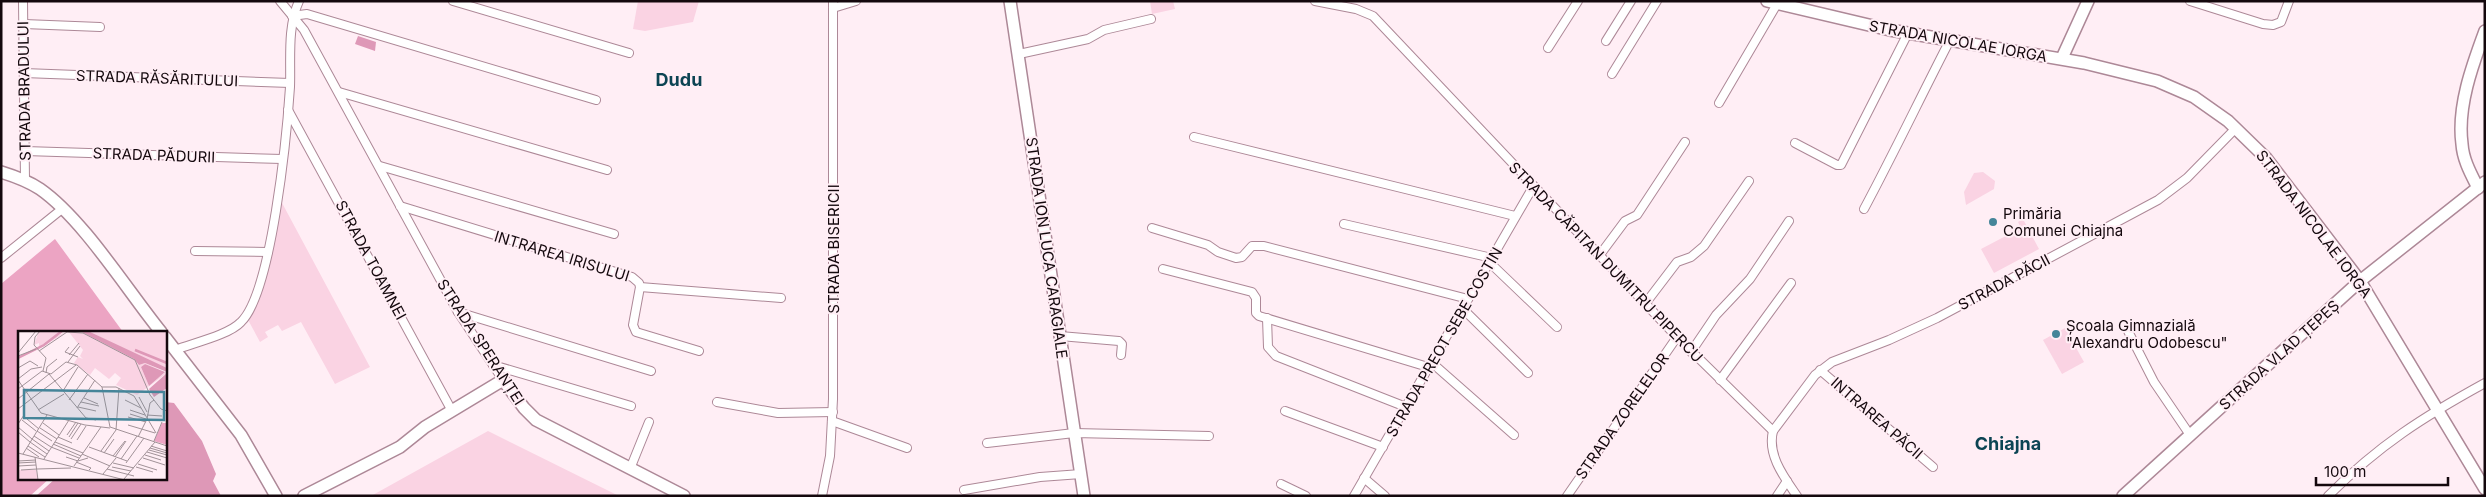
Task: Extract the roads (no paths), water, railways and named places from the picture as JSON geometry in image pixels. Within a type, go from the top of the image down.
[{"type":"street","name":"STRADA BRADULUI","points":[[23,1],[25,181]]},
{"type":"street","points":[[280,1],[292,16]]},
{"type":"street","points":[[176,350],[240,323],[250,310],[258,291],[268,252],[282,159],[290,83],[292,16],[299,1]]},
{"type":"street","points":[[453,1],[629,53]]},
{"type":"street","points":[[833,5],[856,1]]},
{"type":"street","name":"STRADA ION LUCA CARAGIALE","points":[[1010,1],[1084,496]]},
{"type":"street","name":"STRADA CĂPITAN DUMITRU PIPERCU","points":[[1315,1],[1366,12],[1393,37],[1691,352],[1772,431]]},
{"type":"street","points":[[1548,48],[1578,1]]},
{"type":"street","points":[[1606,41],[1631,1]]},
{"type":"street","points":[[1612,74],[1657,1]]},
{"type":"street","points":[[2062,58],[2088,1]]},
{"type":"street","points":[[2190,1],[2263,24],[2273,25],[2281,22],[2289,1]]},
{"type":"street","points":[[1719,103],[1772,3]]},
{"type":"street","name":"STRADA NICOLAE IORGA","points":[[1772,3],[1859,24],[2062,58],[2135,74],[2180,90],[2201,102],[2236,128],[2284,179],[2360,281],[2485,489]]},
{"type":"street","name":"STRADA BISERICII","points":[[822,496],[830,456],[833,412],[833,5]]},
{"type":"street","points":[[292,16],[307,14],[596,100]]},
{"type":"street","name":"STRADA SPERANȚEI","points":[[292,16],[304,30],[339,92],[458,312],[524,408],[536,420],[684,496]]},
{"type":"street","points":[[1019,54],[1088,39],[1104,30],[1151,20]]},
{"type":"street","points":[[24,24],[100,27]]},
{"type":"street","points":[[2481,185],[2466,163],[2461,133],[2470,76],[2485,31]]},
{"type":"street","points":[[1795,143],[1837,165],[1841,165],[1908,33]]},
{"type":"street","points":[[1864,209],[1910,124],[1915,107],[1950,40]]},
{"type":"street","name":"STRADA RĂSĂRITULUI","points":[[24,73],[290,83]]},
{"type":"street","points":[[339,92],[607,170]]},
{"type":"street","name":"STRADA TOAMNEI","points":[[288,110],[452,411]]},
{"type":"street","name":"STRADA PĂCII","points":[[1772,431],[1820,370],[1832,362],[1888,340],[1936,318],[2158,200],[2187,178],[2236,128]]},
{"type":"street","points":[[1194,137],[1516,216]]},
{"type":"street","points":[[1599,256],[1624,221],[1637,214],[1685,142]]},
{"type":"street","name":"STRADA PĂDURII","points":[[25,151],[282,159]]},
{"type":"street","points":[[380,166],[614,234]]},
{"type":"street","points":[[1,172],[25,181],[51,198],[90,240],[160,331]]},
{"type":"street","points":[[1645,304],[1677,262],[1691,257],[1704,246],[1749,181]]},
{"type":"street","name":"STRADA VLAD ȚEPEȘ","points":[[2124,496],[2360,281],[2481,185]]},
{"type":"street","name":"STRADA PREOT SEBE COSTIN","points":[[1354,496],[1533,187]]},
{"type":"street","name":"INTRAREA IRISULUI","points":[[400,206],[632,277],[640,287],[633,325],[636,332],[699,351]]},
{"type":"street","points":[[1,258],[62,209]]},
{"type":"street","points":[[1691,352],[1716,315],[1750,279],[1789,221]]},
{"type":"street","points":[[1344,224],[1491,260],[1557,327]]},
{"type":"street","points":[[1152,228],[1208,245],[1218,252],[1236,258],[1242,257],[1252,246],[1264,246],[1468,299]]},
{"type":"street","points":[[195,250],[268,252]]},
{"type":"street","points":[[1163,269],[1252,292],[1256,298],[1256,313],[1267,318],[1430,364],[1514,436]]},
{"type":"street","points":[[1720,380],[1790,283]]},
{"type":"street","points":[[640,287],[781,298]]},
{"type":"street","points":[[1462,308],[1528,373]]},
{"type":"street","points":[[458,312],[651,371]]},
{"type":"street","points":[[1267,318],[1268,347],[1276,356],[1406,407]]},
{"type":"street","points":[[2128,331],[2154,382],[2190,435]]},
{"type":"street","points":[[1060,336],[1120,341],[1122,344],[1121,355]]},
{"type":"street","name":"STRADA ZORELELOR","points":[[1567,496],[1677,337]]},
{"type":"street","points":[[166,338],[244,440],[276,496]]},
{"type":"street","points":[[493,365],[631,406]]},
{"type":"street","name":"INTRAREA PĂCII","points":[[1820,370],[1933,467]]},
{"type":"street","points":[[304,496],[400,448],[425,427],[503,380]]},
{"type":"street","points":[[2328,496],[2374,452],[2437,409],[2485,383]]},
{"type":"street","points":[[717,402],[778,413],[833,412]]},
{"type":"street","points":[[1285,411],[1384,447]]},
{"type":"street","points":[[832,421],[907,448]]},
{"type":"street","points":[[630,468],[649,422]]},
{"type":"street","points":[[1772,431],[1771,448],[1787,481],[1797,496]]},
{"type":"street","points":[[987,443],[1074,433],[1209,436]]},
{"type":"street","points":[[964,490],[1040,477],[1081,474]]},
{"type":"street","points":[[1364,478],[1384,496]]},
{"type":"street","points":[[1777,496],[1787,481]]},
{"type":"street","points":[[1281,484],[1306,496]]},
{"type":"place","name":"Primăria Comunei Chiajna","points":[[1993,222]]},
{"type":"place","name":"Școala Gimnazială \"Alexandru Odobescu\"","points":[[2056,334]]},
{"type":"district","name":"Dudu","points":[[679,79]]},
{"type":"district","name":"Chiajna","points":[[2008,443]]}]
